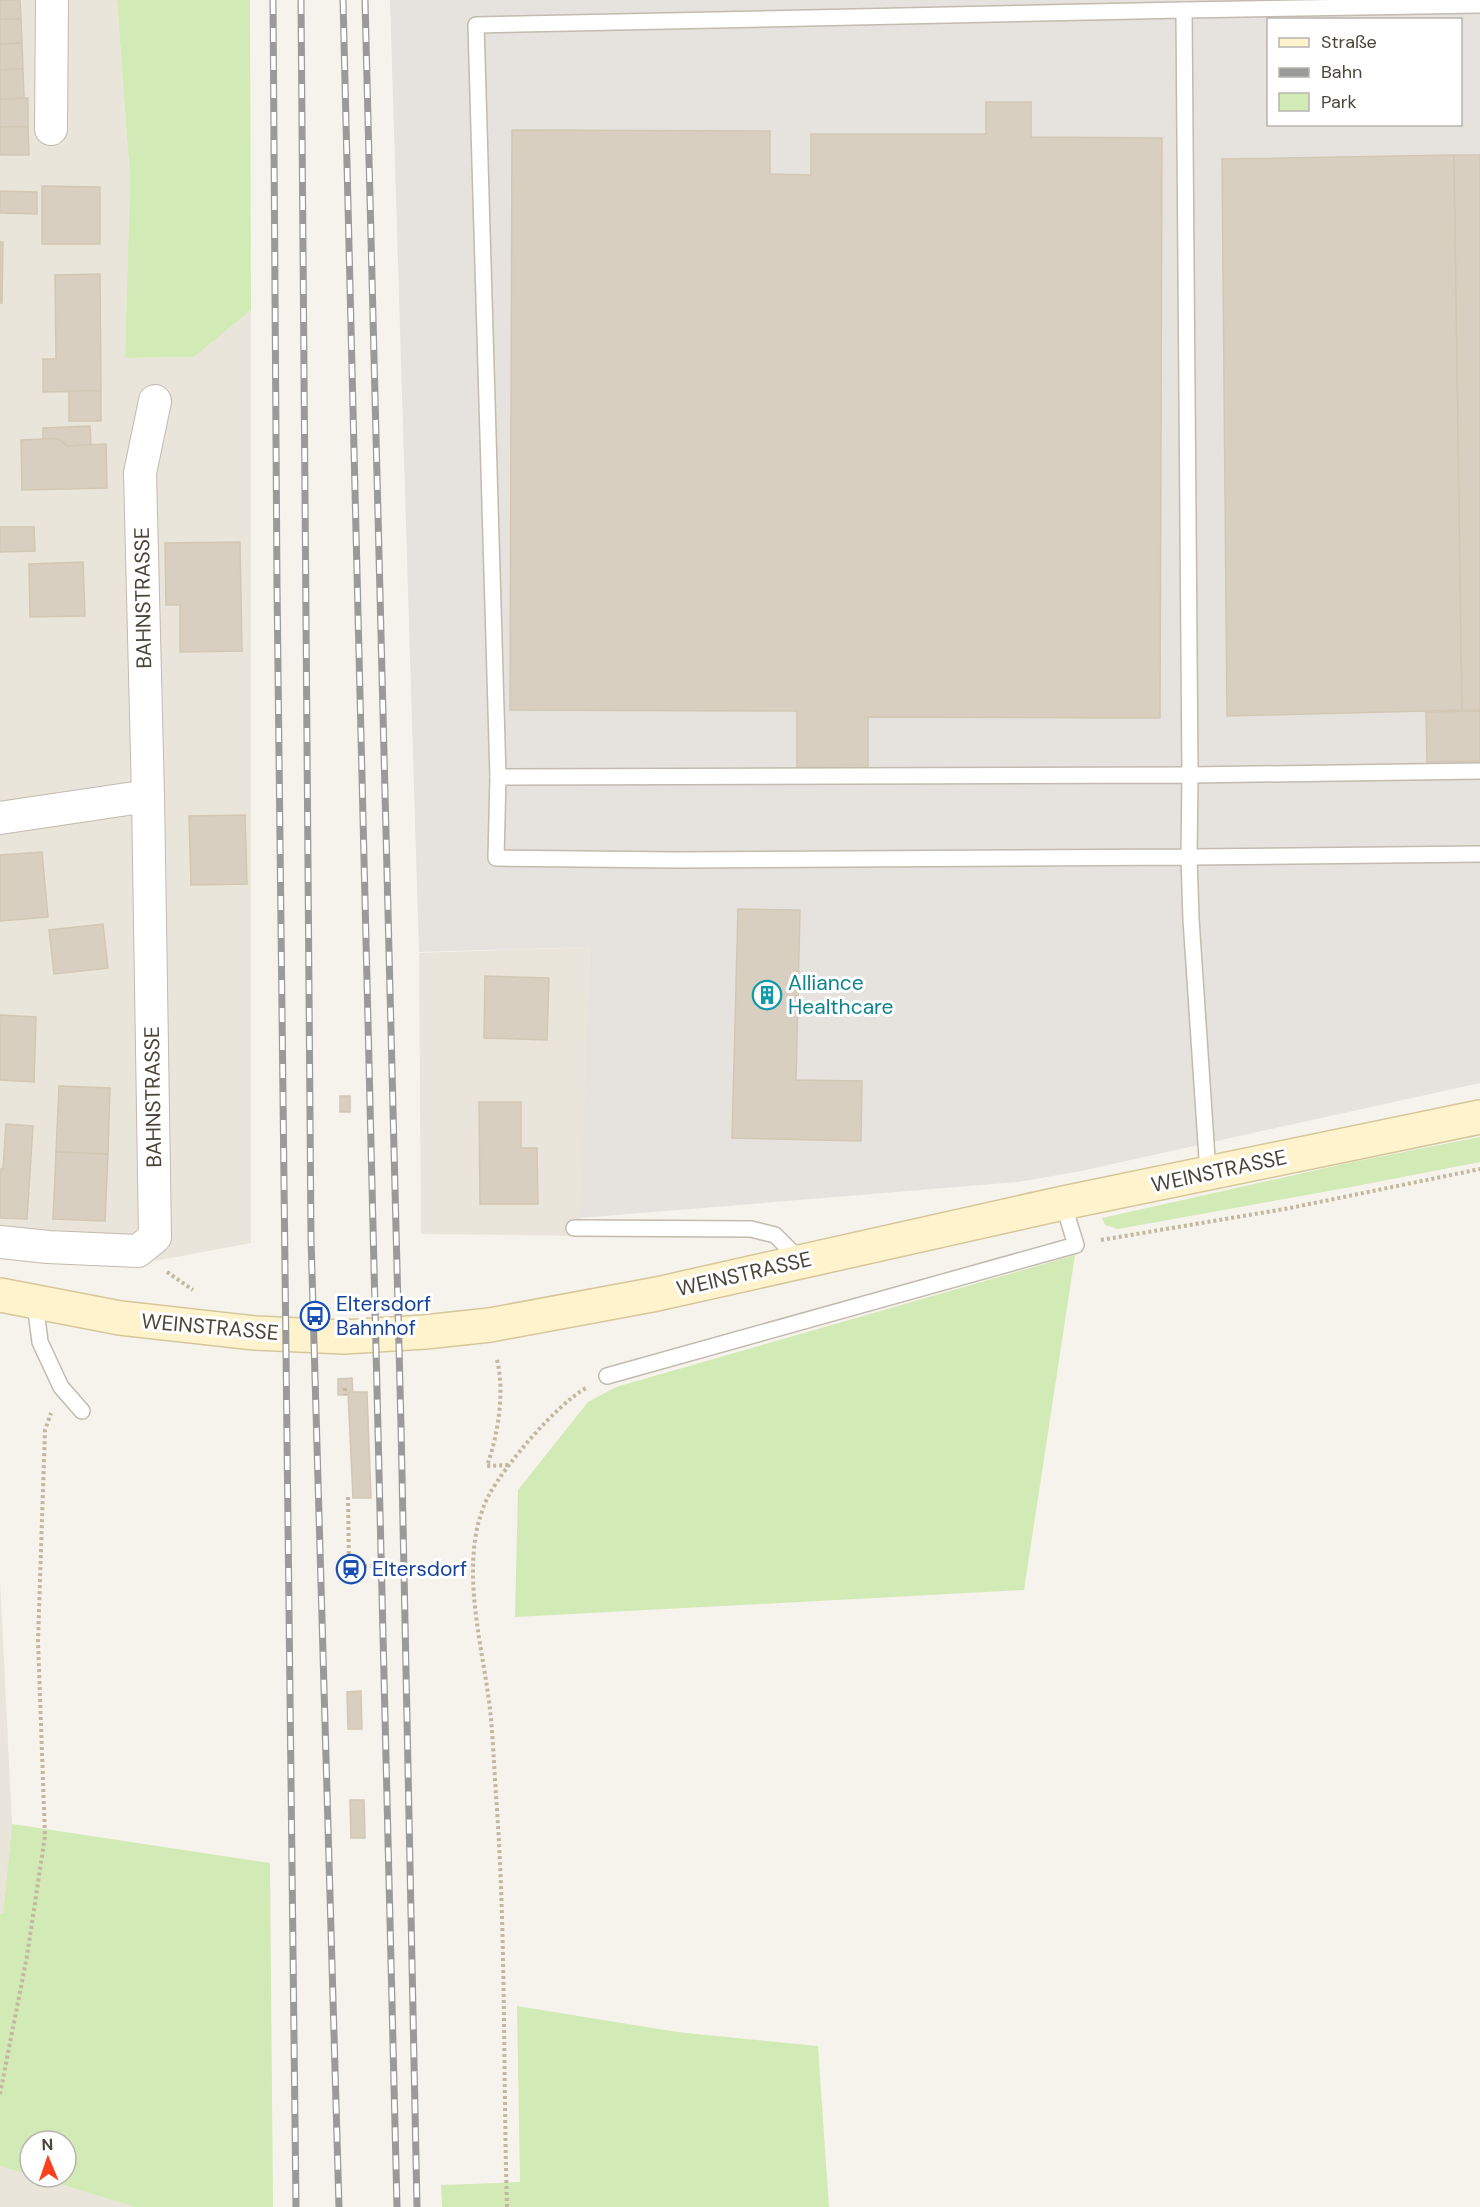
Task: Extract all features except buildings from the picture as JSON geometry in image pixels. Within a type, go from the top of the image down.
[{"type":"main road","name":"WEINSTRASSE","points":[[0,1295],[120,1318],[255,1333],[344,1336],[425,1332],[490,1325],[657,1294],[800,1260],[1063,1203],[1480,1117]]},
{"type":"street","points":[[51,129],[52,0]]},
{"type":"street","name":"BAHNSTRASSE","points":[[0,1242],[48,1247],[138,1251],[155,1238],[140,473],[155,401]]},
{"type":"street","points":[[0,818],[148,796]]},
{"type":"lane","points":[[1480,5],[477,25],[498,777],[496,858],[712,860],[1480,854]]},
{"type":"lane","points":[[1184,10],[1189,857],[1208,1173]]},
{"type":"lane","points":[[498,777],[1190,775],[1480,771]]},
{"type":"lane","points":[[607,1376],[1076,1245],[1063,1203]]},
{"type":"lane","points":[[574,1228],[751,1229],[775,1235],[800,1260]]},
{"type":"lane","points":[[35,1303],[40,1342],[61,1388],[82,1412]]},
{"type":"path","points":[[1076,1245],[1290,1208],[1480,1169]]},
{"type":"path","points":[[507,2207],[498,1816],[490,1709],[479,1636],[473,1555],[478,1524],[488,1497],[510,1465],[555,1413],[580,1392],[607,1376]]},
{"type":"path","points":[[500,1387],[498,1426],[487,1466],[510,1465]]},
{"type":"path","points":[[0,2094],[27,1956],[45,1836],[38,1641],[45,1430],[61,1388]]},
{"type":"path","points":[[345,1388],[345,1395]]},
{"type":"path","points":[[348,1497],[349,1566],[374,1566]]},
{"type":"shaded area","points":[[0,0],[117,0],[130,179],[125,358],[194,357],[251,310],[251,1243],[133,1265],[0,1247]]},
{"type":"shaded area","points":[[390,0],[1480,0],[1480,1083],[1081,1171],[1018,1182],[580,1218],[590,947],[419,952]]},
{"type":"shaded area","points":[[590,947],[580,1236],[421,1234],[419,953]]},
{"type":"shaded area","points":[[0,1579],[12,1824],[3,1915],[0,1914]]},
{"type":"shaded area","points":[[0,2166],[18,2171],[18,2189],[76,2189],[135,2207],[0,2207]]},
{"type":"green space","points":[[117,0],[250,0],[251,310],[194,357],[125,358],[130,179]]},
{"type":"green space","points":[[1480,1137],[1480,1162],[1118,1229],[1105,1225],[1102,1218],[1348,1163]]},
{"type":"green space","points":[[1075,1255],[1024,1590],[515,1617],[518,1490],[588,1402],[616,1387]]},
{"type":"green space","points":[[12,1824],[270,1863],[273,2207],[135,2207],[76,2189],[78,2129],[18,2129],[18,2171],[0,2166],[0,1914],[3,1914]]},
{"type":"green space","points":[[517,2006],[677,2032],[818,2046],[829,2207],[442,2207],[441,2185],[520,2182]]},
{"type":"railway","points":[[273,0],[277,584],[296,2207]]},
{"type":"railway","points":[[301,0],[311,1238],[339,2207]]},
{"type":"railway","points":[[343,0],[397,2207]]},
{"type":"railway","points":[[365,0],[401,1426],[417,2207]]},
{"type":"place","name":"Alliance Healthcare","points":[[767,995]]},
{"type":"place","name":"Eltersdorf Bahnhof","points":[[315,1316]]},
{"type":"place","name":"Eltersdorf","points":[[351,1569]]}]
